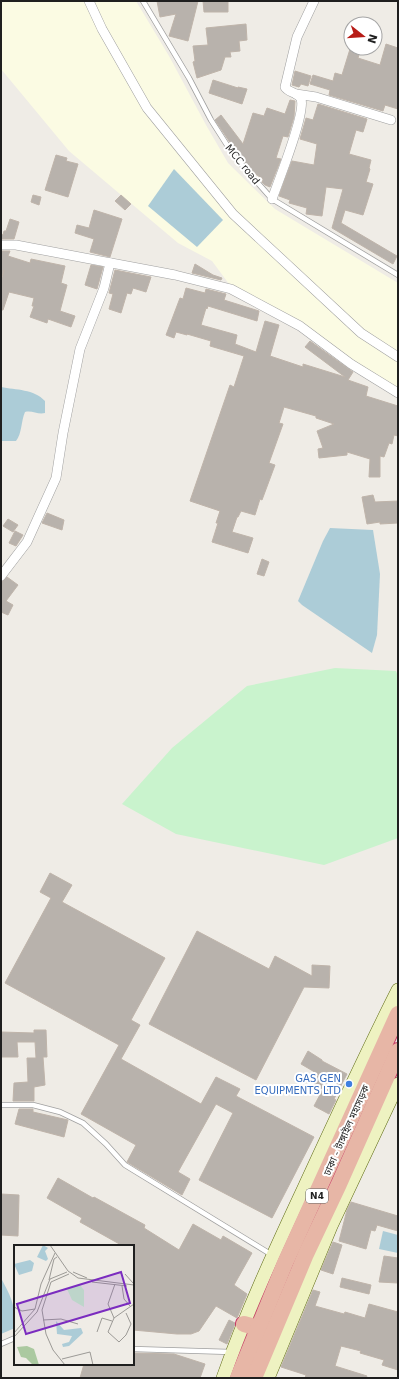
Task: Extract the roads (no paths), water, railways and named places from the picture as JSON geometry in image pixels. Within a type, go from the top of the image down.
[{"type":"highway","name":"ঢাকা - টাঙ্গাইল মহাসড়ক","points":[[238,1378],[251,1326],[279,1259],[398,1014]]},
{"type":"highway","name":"ঢাকা - টাঙ্গাইল মহাসড়ক","points":[[254,1378],[306,1254],[398,1051]]},
{"type":"main road","points":[[279,1259],[362,1062],[398,990]]},
{"type":"main road","points":[[268,1378],[331,1226],[398,1084]]},
{"type":"main road","points":[[223,1378],[232,1352],[251,1326]]},
{"type":"street","points":[[89,1],[102,29],[147,108],[233,214],[361,333],[398,357]]},
{"type":"street","points":[[314,1],[297,37],[285,87],[286,89],[296,94],[316,97],[390,120]]},
{"type":"street","points":[[272,199],[300,119],[302,101],[296,94]]},
{"type":"street","points":[[1,245],[16,245],[175,275],[231,289],[300,326],[351,364],[398,393]]},
{"type":"street","points":[[1,576],[27,542],[56,478],[63,433],[80,349],[104,288],[110,263]]},
{"type":"lane","name":"MCC road","points":[[143,1],[189,78],[211,120],[234,156],[272,199],[398,275]]},
{"type":"lane","points":[[1,1105],[32,1105],[60,1112],[83,1124],[106,1144],[125,1165],[279,1259]]},
{"type":"lane","points":[[1,1344],[14,1338]]},
{"type":"lane","points":[[134,1349],[232,1352]]},
{"type":"water","points":[[174,169],[223,220],[197,247],[148,206]]},
{"type":"water","points":[[1,387],[30,392],[41,397],[45,401],[45,413],[25,412],[16,441],[1,441]]},
{"type":"water","points":[[330,528],[373,530],[380,574],[377,635],[372,653],[298,601]]},
{"type":"water","points":[[383,1231],[398,1235],[398,1253],[379,1249]]},
{"type":"water","points":[[1,1278],[12,1302],[14,1328],[1,1334]]},
{"type":"place","name":"GAS GEN EQUIPMENTS LTD","points":[[349,1084]]}]
